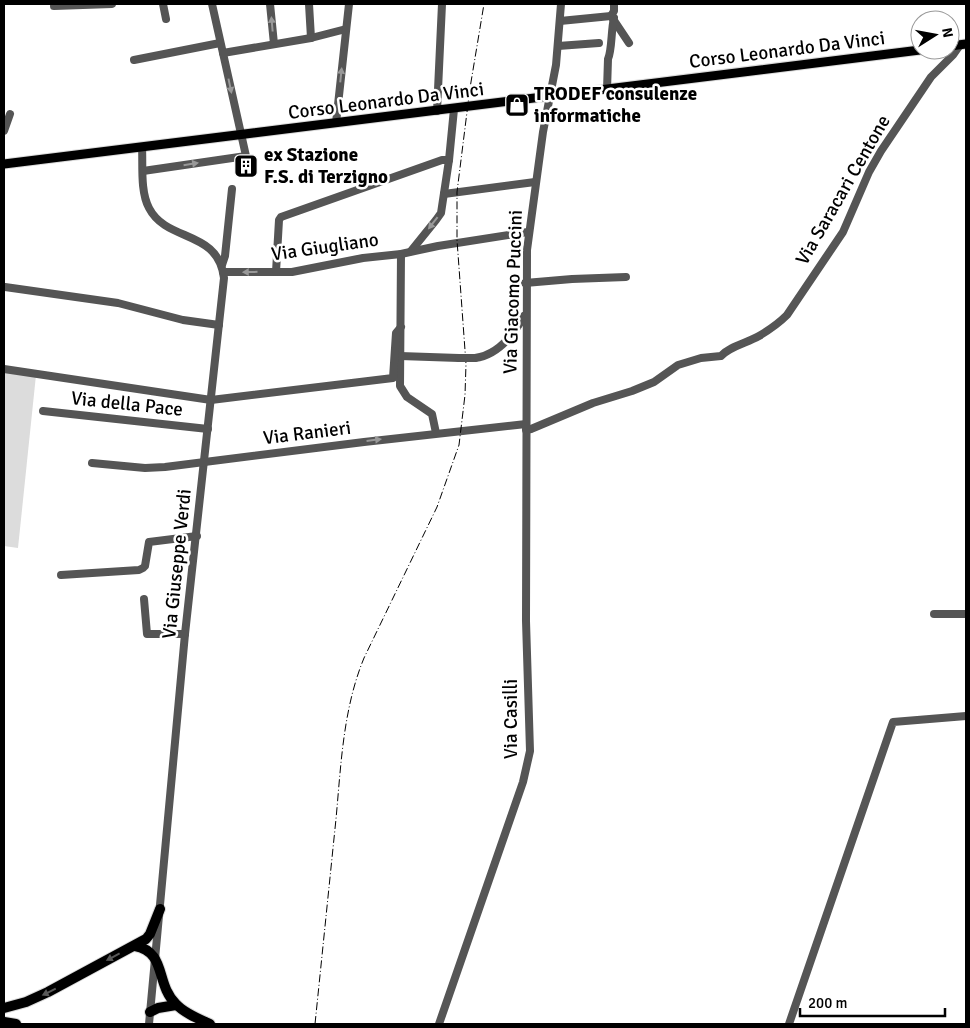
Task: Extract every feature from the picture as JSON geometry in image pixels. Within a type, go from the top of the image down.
[{"type":"highway","points":[[4,1008],[26,1002],[48,992],[146,940],[160,909]]},
{"type":"highway","points":[[135,946],[146,948],[156,958],[163,982],[176,1005],[210,1024]]},
{"type":"highway","points":[[150,1012],[158,1008],[176,1005]]},
{"type":"highway","points":[[4,1022],[16,1024]]},
{"type":"main road","name":"Corso Leonardo Da Vinci","points":[[4,164],[910,51]]},
{"type":"street","points":[[54,6],[112,4]]},
{"type":"street","points":[[163,4],[166,19]]},
{"type":"street","points":[[143,171],[246,156],[212,4]]},
{"type":"street","points":[[270,4],[274,44]]},
{"type":"street","points":[[310,4],[311,38]]},
{"type":"street","points":[[336,123],[349,4]]},
{"type":"street","points":[[437,111],[442,4]]},
{"type":"street","name":"Via Giacomo Puccini","points":[[526,427],[525,283],[528,232],[542,132],[551,97],[558,46],[561,4]]},
{"type":"street","points":[[607,90],[614,4]]},
{"type":"street","points":[[560,21],[612,17]]},
{"type":"street","points":[[612,17],[629,43]]},
{"type":"street","points":[[223,53],[311,38],[346,29]]},
{"type":"street","points":[[134,60],[220,43]]},
{"type":"street","points":[[558,46],[599,43]]},
{"type":"street","name":"Via Saracari Centone","points":[[526,427],[531,429],[593,403],[654,382],[678,365],[701,358],[721,356],[726,351],[758,337],[788,315],[843,232],[869,172],[892,134],[931,78],[963,44]]},
{"type":"street","points":[[411,251],[438,217],[444,194],[454,109]]},
{"type":"street","points":[[4,131],[10,114]]},
{"type":"street","points":[[142,147],[146,200],[153,215],[161,222],[211,249],[220,260],[222,269]]},
{"type":"street","points":[[4,158],[4,164]]},
{"type":"street","points":[[276,272],[279,220],[281,217],[442,160],[448,160]]},
{"type":"street","points":[[444,194],[535,182]]},
{"type":"street","name":"Via Giuseppe Verdi","points":[[149,1024],[186,634],[219,325],[222,269],[232,189]]},
{"type":"street","name":"Via Giugliano","points":[[222,269],[292,272],[362,258],[401,254],[528,232]]},
{"type":"street","points":[[401,254],[400,386],[407,397],[432,414],[436,433]]},
{"type":"street","points":[[525,283],[626,276]]},
{"type":"street","points":[[5,287],[118,303],[183,320],[219,325]]},
{"type":"street","points":[[400,356],[475,358],[490,354],[498,348],[525,314]]},
{"type":"street","points":[[4,369],[211,400],[393,378],[396,333],[400,327]]},
{"type":"street","name":"Via della Pace","points":[[43,411],[208,429]]},
{"type":"street","name":"Via Ranieri","points":[[92,463],[154,468],[436,433],[526,427]]},
{"type":"street","name":"Via Casilli","points":[[439,1024],[523,782],[530,750],[526,621],[526,427]]},
{"type":"street","points":[[61,574],[140,570],[145,566],[149,542],[197,536]]},
{"type":"street","points":[[144,599],[147,634],[186,634]]},
{"type":"street","points":[[934,614],[966,614]]},
{"type":"street","points":[[789,1024],[893,722],[966,716]]},
{"type":"shaded area","points":[[4,370],[36,375],[18,548],[4,546]]},
{"type":"railway","points":[[315,1024],[344,737],[351,697],[364,658],[437,507],[459,445],[465,395],[466,364],[457,240],[457,192],[470,88],[484,4]]},
{"type":"place","name":"TRODEF consulenze informatiche","points":[[517,105]]},
{"type":"place","name":"ex Stazione F.S. di Terzigno","points":[[246,166]]}]
